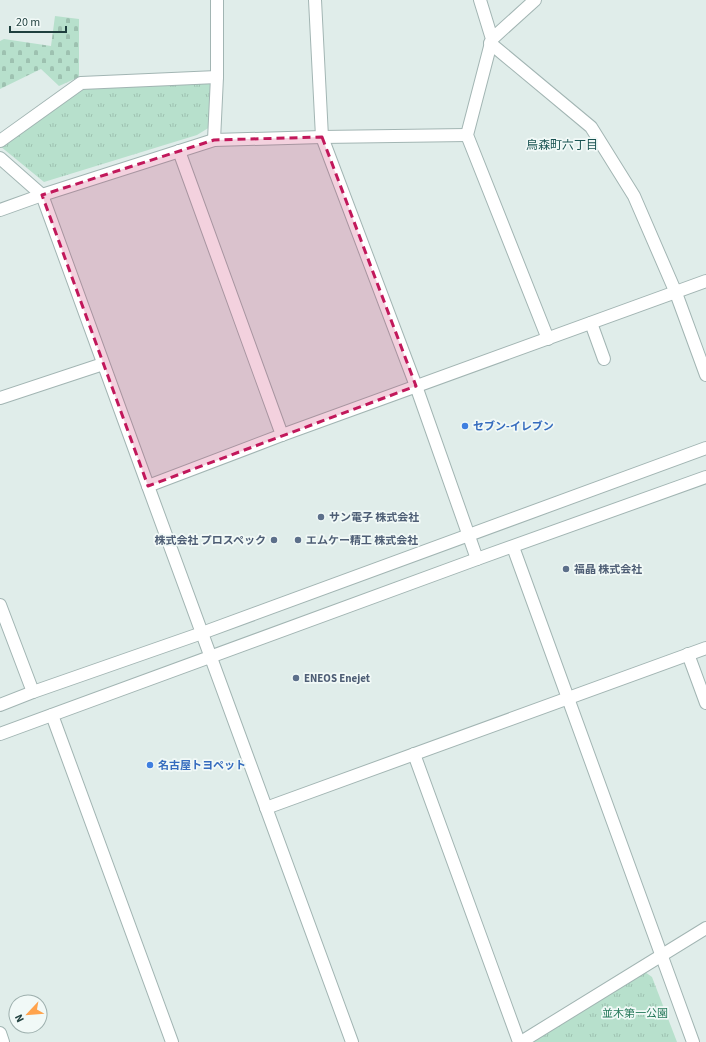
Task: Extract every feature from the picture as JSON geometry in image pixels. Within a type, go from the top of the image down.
[{"type":"street","points":[[214,140],[217,77],[217,0]]},
{"type":"street","points":[[315,0],[322,137],[416,386],[477,559]]},
{"type":"street","points":[[480,0],[491,41],[467,135],[548,338]]},
{"type":"street","points":[[491,41],[535,0]]},
{"type":"street","points":[[491,41],[591,127],[634,196],[676,293],[706,375]]},
{"type":"street","points":[[0,141],[81,82],[217,77]]},
{"type":"street","points":[[0,210],[214,140],[467,135]]},
{"type":"street","points":[[179,151],[282,435]]},
{"type":"street","points":[[0,158],[42,195],[352,1042]]},
{"type":"street","points":[[148,486],[282,435],[706,281]]},
{"type":"street","points":[[591,323],[604,359]]},
{"type":"street","points":[[0,398],[103,364]]},
{"type":"street","points":[[0,705],[32,692],[202,633],[706,448]]},
{"type":"street","points":[[0,734],[477,559],[706,477]]},
{"type":"street","points":[[513,547],[693,1042]]},
{"type":"street","points":[[0,605],[32,692]]},
{"type":"street","points":[[266,808],[706,648]]},
{"type":"street","points":[[688,654],[706,703]]},
{"type":"street","points":[[52,715],[172,1042]]},
{"type":"street","points":[[414,754],[520,1042],[706,928]]},
{"type":"street","points":[[0,1033],[4,1042]]},
{"type":"highlighted area","points":[[322,137],[416,386],[148,486],[42,195],[214,140]]},
{"type":"green space","points":[[55,16],[79,19],[79,77],[59,86],[41,69],[0,89],[0,41],[4,39],[51,46]]},
{"type":"green space","points":[[212,83],[210,127],[197,135],[44,182],[0,146],[84,88]]},
{"type":"green space","name":"並木第一公園","points":[[645,972],[652,977],[677,1042],[532,1042]]},
{"type":"place","name":"セブン-イレブン","points":[[465,426]]},
{"type":"place","name":"サン電子 株式会社","points":[[321,517]]},
{"type":"place","name":"株式会社 プロスペック","points":[[274,540]]},
{"type":"place","name":"エムケー精工 株式会社","points":[[298,540]]},
{"type":"place","name":"福晶 株式会社","points":[[566,569]]},
{"type":"place","name":"ENEOS Enejet","points":[[296,678]]},
{"type":"place","name":"名古屋トヨペット","points":[[150,765]]},
{"type":"district","name":"烏森町六丁目","points":[[562,145]]}]
